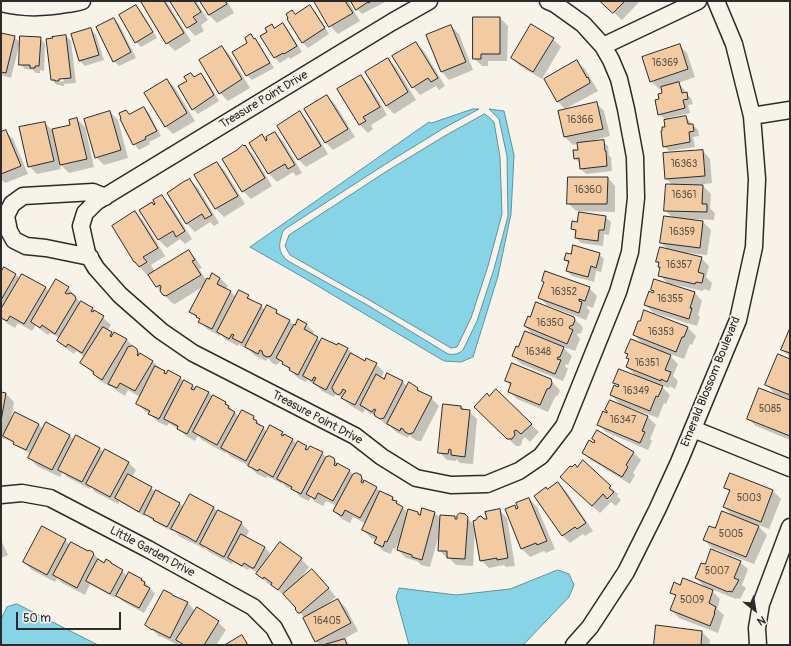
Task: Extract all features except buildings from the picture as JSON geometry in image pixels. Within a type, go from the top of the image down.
[{"type":"street","points":[[1,3],[33,8],[59,6],[82,1]]},
{"type":"street","name":"Treasure Point Drive","points":[[429,1],[96,202],[85,213],[81,226],[87,253],[96,268],[120,296],[161,331],[193,353],[355,436],[382,457],[416,478],[451,485],[487,484],[519,471],[541,456],[564,426],[618,292],[630,252],[636,198],[635,157],[620,79],[603,46],[583,24],[555,4],[548,1]]},
{"type":"street","points":[[603,46],[698,1]]},
{"type":"street","name":"Emerald Blossom Boulevard","points":[[574,645],[590,627],[626,572],[656,510],[692,429],[738,320],[754,247],[757,179],[752,116],[734,44],[716,1]]},
{"type":"street","points":[[752,116],[790,110]]},
{"type":"street","points":[[90,257],[46,248],[26,246],[14,240],[8,231],[6,216],[12,204],[23,196],[93,192],[105,197]]},
{"type":"street","points":[[692,429],[790,468]]},
{"type":"street","name":"Little Garden Drive","points":[[3,490],[50,498],[161,556],[253,607],[274,628],[283,645]]},
{"type":"street","points":[[758,645],[757,628],[761,604],[790,527]]},
{"type":"water","points":[[473,109],[479,109],[444,128],[384,165],[285,229],[282,233],[280,248],[281,253],[288,261],[369,306],[448,354],[460,352],[463,350],[477,321],[494,269],[508,216],[507,156],[499,119],[489,109],[504,111],[514,155],[511,214],[498,276],[473,357],[461,362],[444,361],[250,247],[429,122],[431,123]]},
{"type":"water","points":[[485,114],[494,122],[500,157],[502,214],[488,266],[471,318],[457,347],[451,348],[290,255],[285,246],[289,235],[387,171],[448,134]]},
{"type":"water","points":[[558,570],[569,574],[574,585],[569,597],[523,645],[409,645],[396,597],[399,588],[456,595],[510,589]]},
{"type":"water","points":[[17,604],[98,645],[1,645],[1,619],[7,607]]}]
